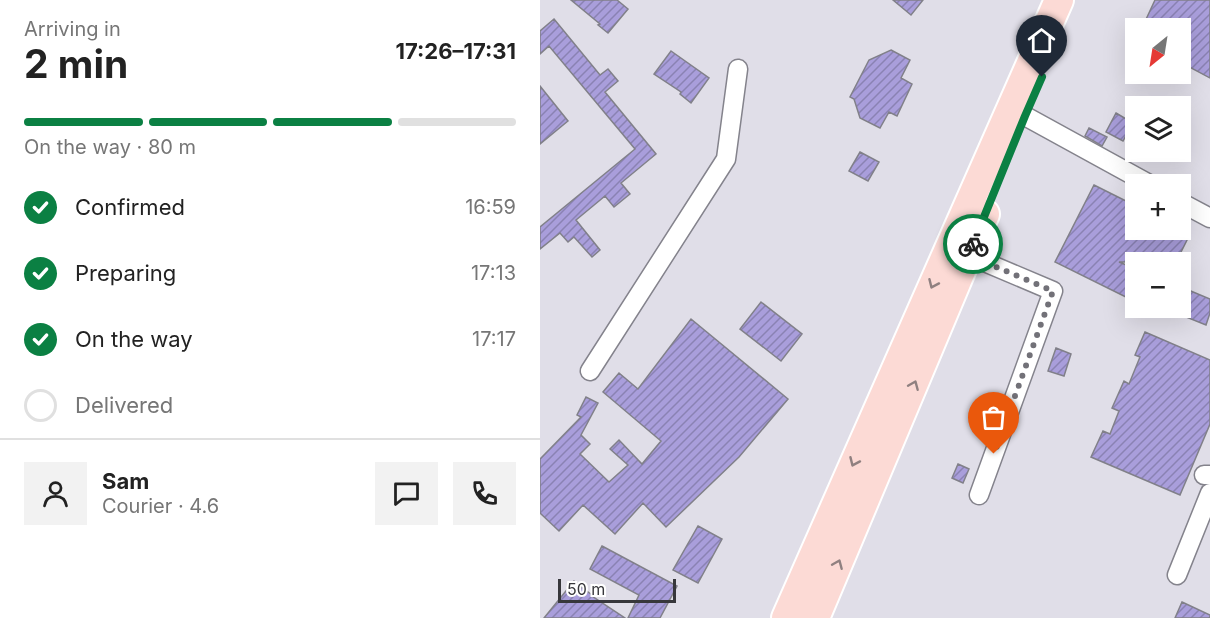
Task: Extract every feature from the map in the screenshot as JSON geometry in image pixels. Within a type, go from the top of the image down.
[{"type":"main road","points":[[786,618],[1059,0]]},
{"type":"main road","points":[[815,618],[1025,116],[1077,0]]},
{"type":"street","points":[[590,371],[726,159],[738,69]]},
{"type":"street","points":[[1025,116],[1131,174]]},
{"type":"street","points":[[1191,208],[1210,218]]},
{"type":"street","points":[[968,255],[1053,291],[980,495]]},
{"type":"street","points":[[1177,576],[1210,493]]},
{"type":"building","points":[[571,0],[617,0],[628,9],[608,33]]},
{"type":"building","points":[[893,0],[923,0],[911,15]]},
{"type":"building","points":[[1155,0],[1210,0],[1210,78],[1191,68],[1191,18],[1147,18]]},
{"type":"building","points":[[554,19],[600,75],[608,69],[618,81],[605,92],[656,154],[621,183],[630,194],[614,207],[605,196],[576,220],[600,250],[592,257],[574,237],[568,242],[560,233],[540,249],[540,227],[635,149],[549,46],[540,54],[540,31]]},
{"type":"building","points":[[891,50],[910,60],[901,78],[912,84],[897,116],[889,112],[880,128],[860,118],[854,99],[850,97],[869,60]]},
{"type":"building","points":[[671,51],[709,78],[691,103],[680,94],[681,92],[654,74]]},
{"type":"building","points":[[540,86],[568,121],[540,144]]},
{"type":"building","points":[[1116,113],[1125,118],[1123,141],[1106,132]]},
{"type":"building","points":[[1089,128],[1107,137],[1102,146],[1085,136]]},
{"type":"building","points":[[860,152],[879,162],[868,181],[849,171]]},
{"type":"building","points":[[1094,185],[1125,200],[1125,240],[1187,240],[1181,252],[1125,252],[1125,262],[1119,262],[1125,264],[1125,297],[1055,262]]},
{"type":"building","points":[[1191,291],[1210,299],[1210,313],[1206,325],[1188,318],[1191,318]]},
{"type":"building","points":[[761,302],[802,334],[781,361],[740,329]]},
{"type":"building","points":[[691,319],[788,399],[739,457],[666,527],[643,503],[615,534],[583,505],[559,531],[540,513],[540,459],[581,417],[577,415],[586,397],[598,403],[581,435],[590,444],[580,454],[609,482],[628,465],[610,449],[619,440],[642,464],[661,441],[603,392],[619,373],[638,389]]},
{"type":"building","points":[[1145,332],[1210,360],[1210,424],[1180,495],[1091,457],[1103,431],[1110,434],[1119,411],[1112,408],[1124,381],[1129,384],[1140,357],[1135,355]]},
{"type":"building","points":[[1056,348],[1071,354],[1064,376],[1048,371]]},
{"type":"building","points":[[958,464],[969,469],[963,483],[952,478]]},
{"type":"building","points":[[698,526],[722,539],[698,583],[673,570]]},
{"type":"building","points":[[602,546],[677,586],[660,618],[628,618],[639,595],[590,569]]},
{"type":"building","points":[[574,581],[592,596],[625,618],[544,618]]},
{"type":"building","points":[[1182,602],[1210,615],[1210,618],[1175,618]]},
{"type":"way so far","points":[[973,244],[968,255],[1053,291],[994,454]]},
{"type":"route","points":[[973,244],[1042,77]]}]
